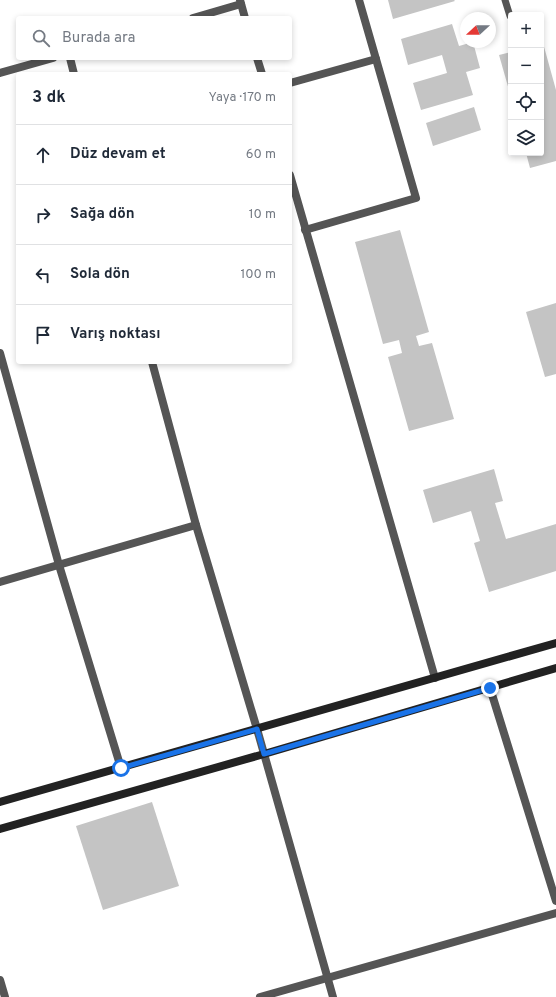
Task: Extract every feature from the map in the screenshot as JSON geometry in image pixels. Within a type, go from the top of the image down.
[{"type":"main road","points":[[0,802],[556,643]]},
{"type":"main road","points":[[0,829],[264,754],[556,668]]},
{"type":"street","points":[[305,230],[416,198],[359,0]]},
{"type":"street","points":[[199,16],[240,2],[244,16]]},
{"type":"street","points":[[292,83],[376,59]]},
{"type":"street","points":[[0,73],[46,60]]},
{"type":"street","points":[[70,60],[74,72]]},
{"type":"street","points":[[258,60],[261,72]]},
{"type":"street","points":[[292,182],[435,678]]},
{"type":"street","points":[[0,353],[59,565],[121,768]]},
{"type":"street","points":[[153,364],[196,525],[257,729],[333,997]]},
{"type":"street","points":[[0,582],[196,525]]},
{"type":"street","points":[[490,688],[556,901]]},
{"type":"street","points":[[260,997],[556,912]]},
{"type":"street","points":[[0,980],[5,997]]},
{"type":"lane","points":[[505,0],[509,12]]},
{"type":"building","points":[[388,0],[454,0],[455,1],[393,19]]},
{"type":"building","points":[[452,24],[460,48],[475,48],[480,68],[466,72],[473,95],[421,110],[413,83],[447,73],[442,55],[408,65],[401,39]]},
{"type":"building","points":[[544,47],[556,90],[556,161],[530,168],[527,156],[544,156]]},
{"type":"building","points":[[508,53],[508,86],[499,55]]},
{"type":"building","points":[[474,107],[481,130],[433,146],[426,123]]},
{"type":"building","points":[[400,230],[429,332],[416,336],[419,346],[432,343],[454,419],[409,431],[388,357],[402,353],[399,340],[383,344],[355,242]]},
{"type":"building","points":[[556,303],[556,374],[545,377],[526,312]]},
{"type":"building","points":[[494,469],[503,501],[495,503],[506,539],[556,524],[556,571],[489,592],[474,543],[480,541],[471,511],[433,523],[423,490]]},
{"type":"building","points":[[152,802],[179,886],[103,910],[76,826]]},
{"type":"route","points":[[121,768],[257,729],[264,754],[490,688]]}]
